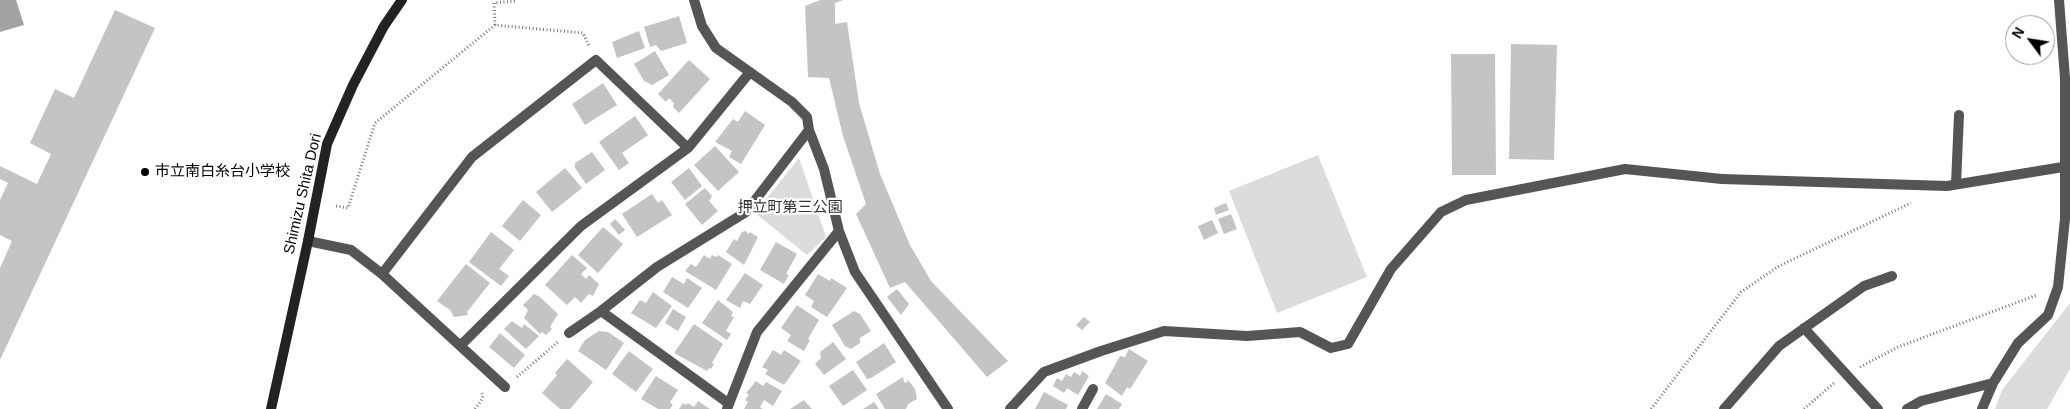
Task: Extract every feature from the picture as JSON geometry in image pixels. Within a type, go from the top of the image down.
[{"type":"street","name":"Shimizu Shita Dori","points":[[271,409],[308,241],[326,144],[384,26],[402,0]]},
{"type":"street","points":[[1982,409],[1993,383],[2018,343],[2048,315],[2058,287],[2067,219],[2065,78],[2059,0]]},
{"type":"street","points":[[697,2],[702,26],[716,48],[792,102],[807,117],[809,130],[824,168],[839,231],[855,272],[946,408]]},
{"type":"street","points":[[382,274],[472,157],[596,60],[688,148]]},
{"type":"street","points":[[461,345],[581,226],[688,148],[750,72]]},
{"type":"street","points":[[1956,184],[1959,115]]},
{"type":"street","points":[[569,332],[601,311],[657,267],[746,212],[809,130]]},
{"type":"street","points":[[1010,409],[1044,372],[1164,331],[1247,336],[1300,332],[1331,348],[1348,344],[1391,269],[1441,212],[1466,200],[1626,169],[1722,179],[1947,186],[2067,168]]},
{"type":"street","points":[[601,311],[728,406],[757,332],[839,231]]},
{"type":"street","points":[[308,241],[351,250],[382,274],[505,387]]},
{"type":"street","points":[[1724,409],[1779,346],[1864,286],[1892,276]]},
{"type":"street","points":[[1804,328],[1878,409]]},
{"type":"street","points":[[1907,409],[1921,401],[1993,383]]},
{"type":"street","points":[[1082,409],[1093,389]]},
{"type":"path","points":[[495,25],[494,3],[515,2],[515,0]]},
{"type":"path","points":[[336,206],[348,208],[375,123],[495,25],[583,33],[596,60]]},
{"type":"path","points":[[1651,409],[1740,292],[1778,266],[1912,202]]},
{"type":"path","points":[[1804,409],[1844,374],[1898,347],[2058,287]]},
{"type":"path","points":[[505,387],[569,332]]},
{"type":"path","points":[[475,409],[482,401],[481,392]]},
{"type":"green space","points":[[1318,155],[1367,277],[1277,313],[1229,191]]},
{"type":"green space","name":"押立町第三公園","points":[[799,158],[826,237],[807,255],[755,213]]},
{"type":"green space","points":[[2070,303],[2070,369],[2047,409],[1995,409],[2002,390]]},
{"type":"shaded area","points":[[0,0],[16,0],[24,25],[0,32]]},
{"type":"building","points":[[820,0],[843,0],[835,3],[835,24],[847,22],[859,103],[880,174],[910,245],[931,281],[1008,361],[987,377],[905,282],[890,288],[856,214],[866,204],[843,136],[829,78],[808,77],[805,6]]},
{"type":"building","points":[[115,10],[155,28],[0,360],[0,268],[12,241],[0,235],[0,200],[8,183],[0,179],[0,166],[37,184],[51,154],[30,143],[55,89],[74,98]]},
{"type":"building","points":[[679,16],[687,43],[661,51],[656,45],[650,47],[644,27]]},
{"type":"building","points":[[639,31],[645,48],[617,58],[612,42]]},
{"type":"building","points":[[1511,44],[1557,45],[1554,160],[1509,159]]},
{"type":"building","points":[[655,51],[669,75],[652,85],[644,81],[634,64]]},
{"type":"building","points":[[1451,54],[1495,54],[1496,175],[1452,175]]},
{"type":"building","points":[[689,60],[710,79],[679,113],[673,107],[674,103],[669,98],[666,102],[658,94]]},
{"type":"building","points":[[603,83],[617,105],[585,125],[572,104]]},
{"type":"building","points":[[745,111],[765,125],[741,164],[729,157],[732,151],[715,142],[733,119],[738,122]]},
{"type":"building","points":[[635,116],[648,135],[622,153],[629,163],[619,170],[599,142]]},
{"type":"building","points":[[715,146],[739,172],[718,191],[694,165]]},
{"type":"building","points":[[592,152],[605,170],[586,184],[575,168],[575,163]]},
{"type":"building","points":[[565,168],[582,188],[552,212],[536,192]]},
{"type":"building","points":[[689,168],[702,186],[685,200],[671,182]]},
{"type":"building","points":[[705,188],[712,196],[709,201],[718,211],[702,225],[685,204]]},
{"type":"building","points":[[652,194],[658,203],[662,200],[672,215],[637,237],[622,214]]},
{"type":"building","points":[[523,200],[541,215],[520,241],[502,226]]},
{"type":"building","points":[[1226,203],[1229,210],[1216,215],[1214,208]]},
{"type":"building","points":[[1231,214],[1237,229],[1224,234],[1218,219]]},
{"type":"building","points":[[615,219],[625,230],[619,235],[610,224]]},
{"type":"building","points":[[1212,220],[1218,233],[1204,240],[1198,226]]},
{"type":"building","points":[[603,227],[623,244],[598,273],[578,255]]},
{"type":"building","points":[[745,231],[758,237],[744,265],[726,252],[734,239],[737,241],[742,232]]},
{"type":"building","points":[[491,232],[514,250],[499,269],[509,276],[501,286],[469,262]]},
{"type":"building","points":[[776,242],[797,254],[786,274],[789,275],[784,284],[760,270]]},
{"type":"building","points":[[572,255],[587,268],[581,274],[586,279],[589,275],[599,284],[593,296],[589,294],[581,303],[575,297],[567,305],[545,285]]},
{"type":"building","points":[[704,255],[710,259],[712,255],[717,257],[718,255],[732,264],[716,290],[685,271],[691,264],[696,267]]},
{"type":"building","points":[[466,264],[490,283],[467,312],[468,315],[454,317],[450,310],[437,301]]},
{"type":"building","points":[[745,273],[763,285],[750,304],[743,301],[740,308],[726,300]]},
{"type":"building","points":[[818,274],[830,281],[831,278],[847,288],[827,317],[811,307],[814,301],[805,295]]},
{"type":"building","points":[[672,277],[684,284],[687,278],[702,288],[688,308],[663,292]]},
{"type":"building","points":[[897,289],[909,304],[901,315],[887,297]]},
{"type":"building","points":[[653,292],[672,306],[656,328],[631,313],[640,300],[646,303]]},
{"type":"building","points":[[534,294],[540,297],[558,314],[550,327],[552,329],[546,335],[542,332],[540,334],[524,318],[528,310],[523,305]]},
{"type":"building","points":[[718,300],[733,312],[731,316],[734,317],[726,331],[731,334],[727,340],[702,323]]},
{"type":"building","points":[[797,305],[819,320],[808,339],[810,340],[804,351],[787,341],[791,335],[781,328]]},
{"type":"building","points":[[673,309],[686,317],[678,331],[665,323]]},
{"type":"building","points":[[854,311],[860,314],[871,331],[860,338],[860,343],[851,349],[845,346],[832,325]]},
{"type":"building","points":[[1084,317],[1090,322],[1082,330],[1076,325]]},
{"type":"building","points":[[512,321],[522,328],[524,324],[539,336],[526,349],[504,329]]},
{"type":"building","points":[[694,324],[723,344],[712,363],[714,364],[707,371],[674,353]]},
{"type":"building","points":[[599,331],[608,332],[624,343],[606,370],[578,351],[585,340]]},
{"type":"building","points":[[500,333],[525,355],[514,368],[489,347]]},
{"type":"building","points":[[833,342],[846,359],[824,375],[815,364],[821,358],[820,352]]},
{"type":"building","points":[[884,343],[896,362],[867,379],[856,362]]},
{"type":"building","points":[[1129,349],[1148,361],[1130,389],[1127,387],[1122,396],[1105,383],[1120,356],[1125,357]]},
{"type":"building","points":[[773,350],[781,355],[784,350],[801,361],[784,385],[765,374],[768,370],[762,367]]},
{"type":"building","points":[[629,351],[653,369],[636,392],[612,374]]},
{"type":"building","points":[[567,359],[593,382],[570,409],[560,409],[542,393]]},
{"type":"building","points":[[853,370],[867,390],[843,406],[829,386]]},
{"type":"building","points":[[1082,371],[1089,376],[1078,395],[1067,388],[1064,393],[1053,386],[1057,378],[1062,381],[1066,374],[1071,377],[1074,372],[1080,376]]},
{"type":"building","points":[[656,376],[678,390],[670,402],[673,405],[670,409],[658,409],[641,399]]},
{"type":"building","points":[[903,377],[904,382],[906,383],[908,380],[915,389],[917,399],[908,404],[906,409],[885,409],[876,394]]},
{"type":"building","points":[[756,381],[763,386],[766,382],[782,391],[773,406],[764,400],[760,407],[763,409],[744,409],[748,402],[745,400],[749,395],[746,393]]},
{"type":"building","points":[[1044,392],[1068,405],[1066,409],[1035,409]]},
{"type":"building","points":[[1106,394],[1122,404],[1119,409],[1097,409]]},
{"type":"building","points":[[804,400],[812,409],[790,409]]},
{"type":"building","points":[[698,401],[710,409],[679,409],[683,403],[686,405],[688,403],[694,407]]},
{"type":"building","points":[[874,402],[879,409],[863,409]]},
{"type":"place","name":"市立南白糸台小学校","points":[[145,172]]}]
